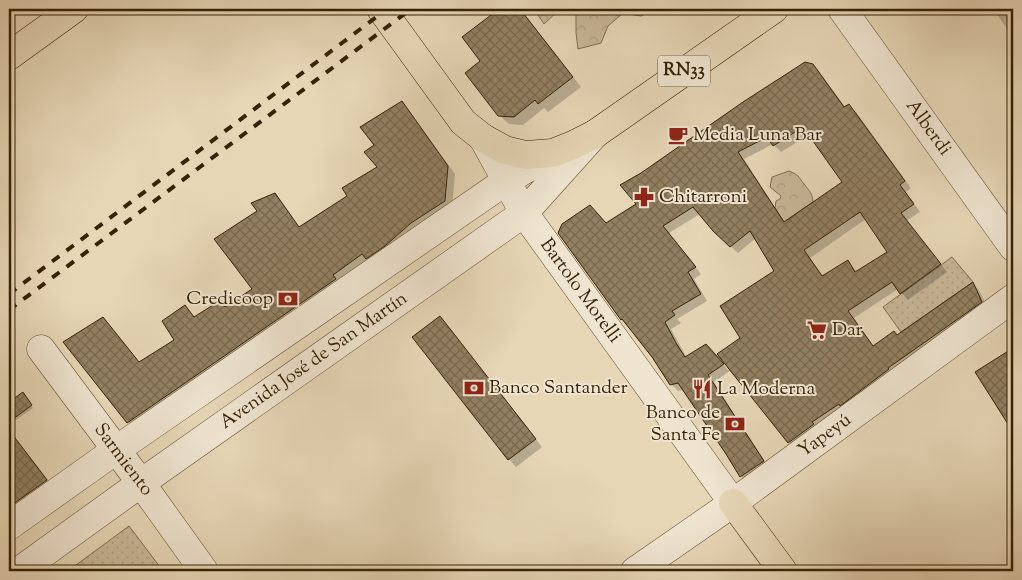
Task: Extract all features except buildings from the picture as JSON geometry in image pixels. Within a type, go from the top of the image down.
[{"type":"main road","points":[[9,56],[74,9]]},
{"type":"main road","name":"Bartolo Morelli","points":[[381,9],[463,122],[483,138]]},
{"type":"main road","name":"Avenida José de San Martín","points":[[553,153],[595,134],[774,9]]},
{"type":"main road","name":"RN33","points":[[483,138],[505,150],[526,155],[553,153]]},
{"type":"main road","name":"Bartolo Morelli","points":[[734,503],[783,571]]},
{"type":"street","name":"Alberdi","points":[[842,9],[1013,247]]},
{"type":"street","name":"Avenida José de San Martín","points":[[19,571],[140,483],[524,213],[595,134]]},
{"type":"street","name":"Bartolo Morelli","points":[[483,138],[524,213],[734,503]]},
{"type":"street","name":"Avenida José de San Martín","points":[[9,526],[506,181],[553,153]]},
{"type":"street","name":"Yapeyú","points":[[635,571],[734,503],[1013,298]]},
{"type":"street","name":"Sarmiento","points":[[41,349],[204,571]]},
{"type":"green space","points":[[534,9],[560,9],[544,24]]},
{"type":"green space","points":[[575,9],[655,9],[641,16],[623,13],[608,26],[601,43],[578,49]]},
{"type":"green space","points":[[789,171],[799,177],[810,192],[813,202],[784,222],[775,208],[776,201],[781,196],[770,187],[772,177]]},
{"type":"green space","points":[[952,257],[973,282],[901,332],[883,307]]},
{"type":"green space","points":[[129,526],[163,571],[68,571]]},
{"type":"railway","points":[[9,294],[387,9]]},
{"type":"railway","points":[[9,310],[411,9]]},
{"type":"place","name":"Media Luna Bar","points":[[678,135]]},
{"type":"place","name":"Chitarroni","points":[[644,197]]},
{"type":"place","name":"Credicoop","points":[[288,299]]},
{"type":"place","name":"Dar","points":[[817,330]]},
{"type":"place","name":"Banco Santander","points":[[474,388]]},
{"type":"place","name":"La Moderna","points":[[702,389]]},
{"type":"place","name":"Banco de Santa Fe","points":[[735,424]]}]
